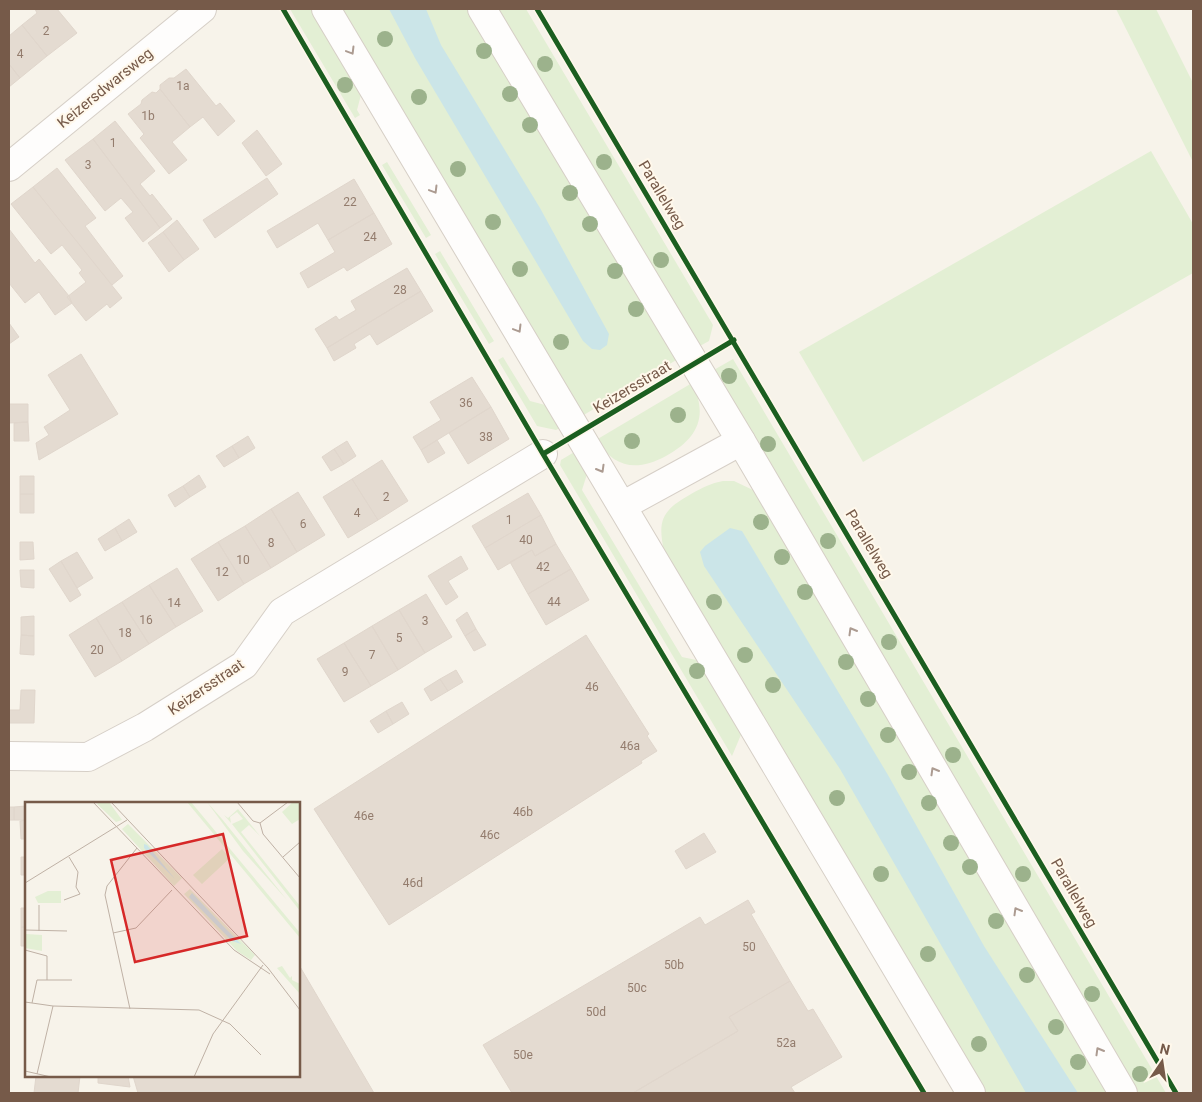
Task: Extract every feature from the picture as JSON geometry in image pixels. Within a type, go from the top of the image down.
[{"type":"street","name":"Keizersdwarsweg","points":[[9,167],[202,9]]},
{"type":"street","points":[[326,9],[971,1093]]},
{"type":"street","points":[[482,9],[741,441],[1123,1093]]},
{"type":"street","points":[[622,506],[741,441]]},
{"type":"street","name":"Keizersstraat","points":[[9,756],[88,757],[145,727],[244,666],[282,612],[543,454]]},
{"type":"green space","points":[[290,9],[313,9],[362,91],[357,110],[360,115],[355,118]]},
{"type":"green space","points":[[341,9],[471,9],[678,359],[582,416]]},
{"type":"green space","points":[[498,9],[526,9],[713,325],[709,341],[698,347]]},
{"type":"green space","points":[[1116,9],[1156,9],[1193,83],[1193,162]]},
{"type":"green space","points":[[1151,151],[1193,224],[1193,273],[863,462],[799,352]]},
{"type":"green space","points":[[387,162],[431,235],[426,238],[382,165]]},
{"type":"green space","points":[[440,251],[494,341],[489,344],[435,254]]},
{"type":"green space","points":[[503,357],[530,401],[549,406],[562,427],[556,430],[537,426],[498,360]]},
{"type":"green space","points":[[733,359],[1166,1093],[1139,1093],[712,371]]},
{"type":"green space","points":[[692,383],[699,406],[697,426],[686,442],[666,456],[645,464],[627,464],[611,457],[596,440]]},
{"type":"green space","points":[[576,451],[588,471],[582,490],[682,657],[701,661],[743,730],[732,756],[560,465],[561,460]]},
{"type":"green space","points":[[734,481],[755,491],[1110,1093],[986,1093],[664,551],[661,531],[664,516],[668,511],[695,492],[711,484]]},
{"type":"water","points":[[389,9],[426,9],[441,45],[540,208],[609,334],[607,345],[600,350],[592,349],[583,341],[415,58]]},
{"type":"water","points":[[730,528],[742,531],[888,775],[984,946],[1078,1093],[1026,1093],[840,769],[704,566],[700,552],[705,546]]},
{"type":"building","points":[[35,9],[57,9],[77,33],[47,56],[22,25],[37,13]]},
{"type":"building","points":[[22,25],[47,56],[20,78],[9,64],[9,36]]},
{"type":"building","points":[[9,64],[20,78],[9,87]]},
{"type":"building","points":[[186,69],[216,106],[220,103],[235,121],[218,136],[203,117],[190,127],[160,89],[160,85],[169,78],[174,78]]},
{"type":"building","points":[[160,89],[190,127],[172,142],[187,160],[169,174],[140,138],[144,134],[128,114],[152,92],[156,93]]},
{"type":"building","points":[[115,121],[155,171],[140,184],[150,196],[152,194],[172,219],[160,228],[93,139]]},
{"type":"building","points":[[257,130],[282,164],[266,176],[242,143]]},
{"type":"building","points":[[93,139],[160,228],[143,242],[125,218],[133,212],[121,198],[105,211],[65,160]]},
{"type":"building","points":[[57,168],[96,218],[85,226],[123,276],[112,285],[33,187]]},
{"type":"building","points":[[267,178],[278,194],[215,238],[203,220]]},
{"type":"building","points":[[354,179],[374,213],[328,240],[318,223],[277,248],[267,231]]},
{"type":"building","points":[[33,187],[122,298],[110,308],[107,304],[86,321],[67,297],[86,282],[79,273],[82,270],[62,245],[51,254],[11,204]]},
{"type":"building","points":[[374,213],[392,244],[347,271],[344,267],[308,288],[300,273],[335,252],[328,240]]},
{"type":"building","points":[[177,220],[199,249],[184,260],[163,232]]},
{"type":"building","points":[[9,229],[35,263],[39,259],[69,296],[72,303],[55,315],[39,292],[25,303],[9,283]]},
{"type":"building","points":[[163,232],[184,260],[169,272],[148,243]]},
{"type":"building","points":[[407,268],[421,291],[327,348],[315,329],[336,316],[339,320],[356,310],[351,301]]},
{"type":"building","points":[[421,291],[433,311],[377,345],[370,334],[354,344],[356,348],[334,361],[327,348]]},
{"type":"building","points":[[9,323],[19,337],[9,344]]},
{"type":"building","points":[[81,354],[118,414],[39,460],[36,443],[49,435],[44,427],[70,410],[48,375]]},
{"type":"building","points":[[472,377],[491,407],[421,450],[413,437],[441,420],[430,402]]},
{"type":"building","points":[[9,404],[28,404],[28,422],[9,423]]},
{"type":"building","points":[[491,407],[509,439],[468,464],[449,433]]},
{"type":"building","points":[[28,422],[29,441],[14,441],[14,423]]},
{"type":"building","points":[[248,436],[255,448],[239,458],[232,446]]},
{"type":"building","points":[[437,440],[445,453],[428,463],[421,450]]},
{"type":"building","points":[[347,441],[356,456],[344,464],[334,449]]},
{"type":"building","points":[[232,446],[239,458],[224,467],[216,456]]},
{"type":"building","points":[[334,449],[344,464],[331,471],[322,457]]},
{"type":"building","points":[[382,460],[408,501],[378,520],[352,479]]},
{"type":"building","points":[[199,475],[206,487],[190,497],[183,486]]},
{"type":"building","points":[[20,476],[34,476],[34,494],[20,494]]},
{"type":"building","points":[[352,479],[378,520],[348,538],[323,497]]},
{"type":"building","points":[[183,486],[190,497],[175,507],[168,495]]},
{"type":"building","points":[[298,492],[325,535],[297,552],[271,509]]},
{"type":"building","points":[[528,493],[541,515],[485,548],[472,526]]},
{"type":"building","points":[[20,494],[34,494],[34,513],[20,513]]},
{"type":"building","points":[[271,509],[297,552],[271,568],[245,526]]},
{"type":"building","points":[[541,515],[556,544],[535,556],[532,550],[498,570],[485,548]]},
{"type":"building","points":[[129,519],[137,532],[122,541],[115,528]]},
{"type":"building","points":[[245,526],[271,568],[244,584],[218,542]]},
{"type":"building","points":[[115,528],[122,541],[105,551],[98,539]]},
{"type":"building","points":[[20,542],[33,542],[34,559],[20,560]]},
{"type":"building","points":[[218,542],[244,584],[218,601],[191,559]]},
{"type":"building","points":[[556,544],[571,569],[528,594],[510,562],[532,550],[535,556]]},
{"type":"building","points":[[77,552],[93,578],[77,588],[61,561]]},
{"type":"building","points":[[461,556],[468,569],[448,581],[458,597],[446,605],[428,576]]},
{"type":"building","points":[[61,561],[81,595],[70,602],[49,569]]},
{"type":"building","points":[[177,568],[203,611],[176,627],[149,585]]},
{"type":"building","points":[[571,569],[589,600],[546,625],[528,594]]},
{"type":"building","points":[[20,570],[34,570],[34,588],[21,587]]},
{"type":"building","points":[[149,585],[176,627],[149,644],[122,602]]},
{"type":"building","points":[[426,594],[452,637],[425,653],[399,610]]},
{"type":"building","points":[[122,602],[149,644],[122,661],[96,618]]},
{"type":"building","points":[[399,610],[425,653],[398,670],[372,626]]},
{"type":"building","points":[[467,612],[476,629],[465,636],[456,620]]},
{"type":"building","points":[[34,616],[34,636],[21,635],[21,617]]},
{"type":"building","points":[[96,618],[122,661],[95,677],[69,635]]},
{"type":"building","points":[[372,626],[398,670],[371,686],[344,643]]},
{"type":"building","points":[[476,629],[486,645],[474,651],[465,636]]},
{"type":"building","points":[[21,635],[34,636],[34,655],[20,654]]},
{"type":"building","points":[[586,635],[649,734],[647,736],[657,751],[641,761],[642,763],[389,925],[314,809]]},
{"type":"building","points":[[344,643],[371,686],[344,702],[317,659]]},
{"type":"building","points":[[456,670],[463,682],[448,691],[440,679]]},
{"type":"building","points":[[440,679],[448,691],[431,701],[424,689]]},
{"type":"building","points":[[21,690],[35,690],[34,723],[9,723],[9,710],[20,710]]},
{"type":"building","points":[[402,702],[409,714],[393,724],[386,711]]},
{"type":"building","points":[[386,711],[393,724],[378,733],[370,721]]},
{"type":"building","points":[[25,806],[25,820],[14,820],[14,807]]},
{"type":"building","points":[[9,807],[14,807],[14,820],[9,820]]},
{"type":"building","points":[[25,820],[25,839],[21,839],[20,821]]},
{"type":"building","points":[[704,833],[716,852],[686,869],[675,851]]},
{"type":"building","points":[[21,857],[25,857],[25,875],[21,875]]},
{"type":"building","points":[[748,900],[755,912],[751,914],[790,981],[729,1017],[738,1031],[633,1093],[512,1093],[483,1045],[700,917],[705,925]]},
{"type":"building","points":[[21,908],[25,908],[25,927],[21,927]]},
{"type":"building","points":[[21,927],[25,927],[25,946],[21,946]]},
{"type":"building","points":[[300,967],[374,1093],[138,1093],[133,1077],[300,1077]]},
{"type":"building","points":[[790,981],[808,1011],[813,1009],[842,1057],[791,1087],[795,1093],[633,1093],[738,1031],[729,1017]]},
{"type":"building","points":[[36,1077],[80,1077],[78,1093],[34,1093]]},
{"type":"building","points":[[98,1077],[128,1077],[130,1087],[98,1083]]},
{"type":"cycle path","points":[[283,9],[543,454],[924,1093]]},
{"type":"cycle path","name":"Parallelweg","points":[[537,9],[1176,1093]]},
{"type":"cycle path","points":[[543,454],[734,340]]}]
